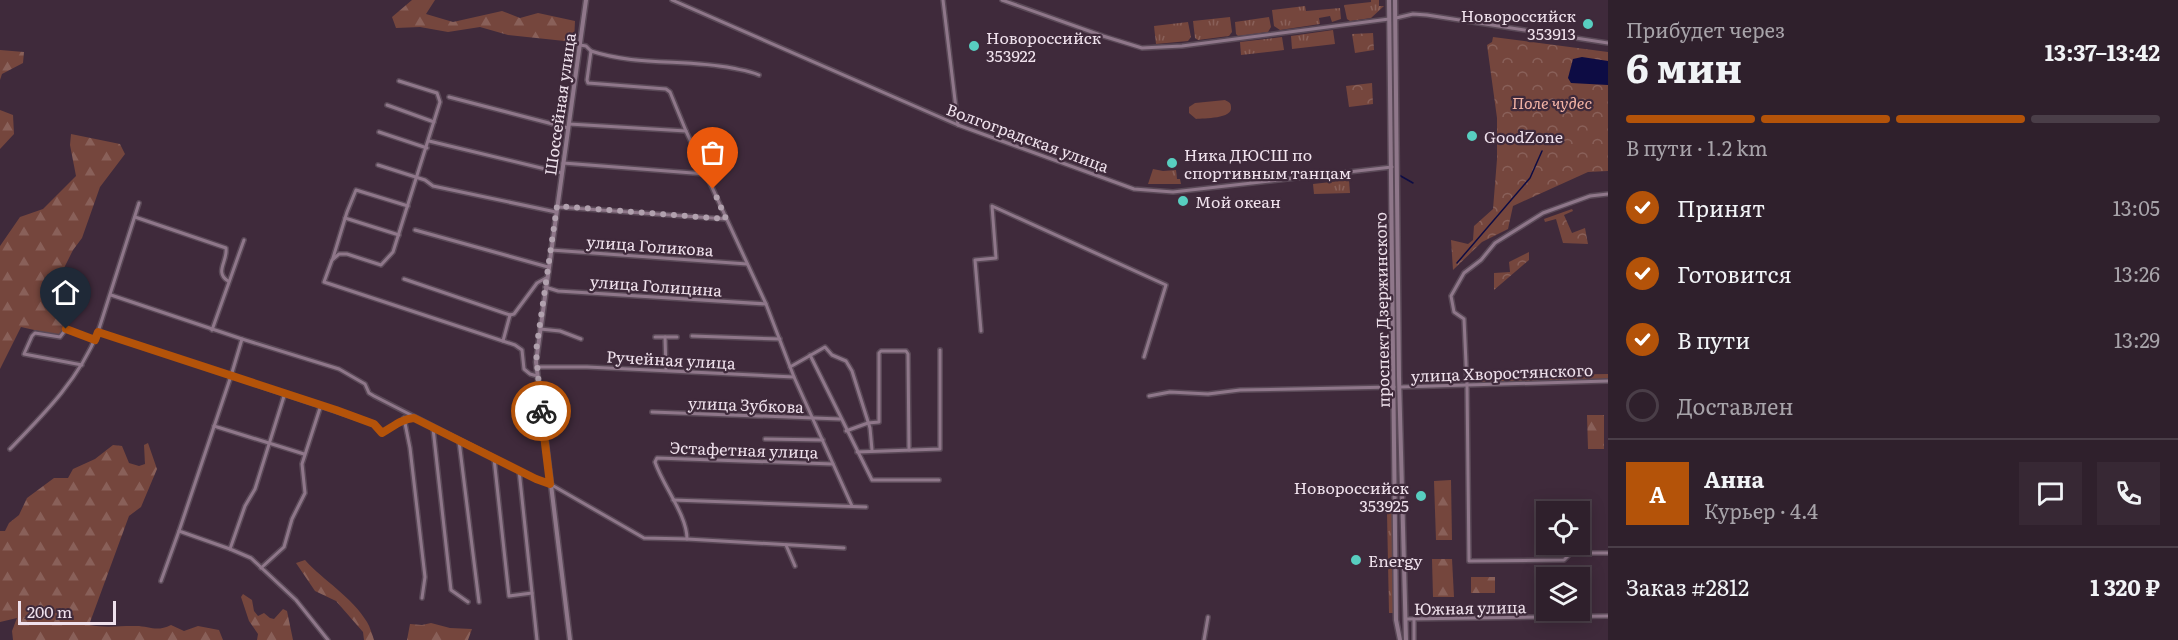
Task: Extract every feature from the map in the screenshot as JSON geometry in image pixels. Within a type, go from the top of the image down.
[{"type":"street","name":"Шоссейная улица","points":[[570,640],[536,367],[546,278],[586,0]]},
{"type":"street","name":"Волгоградская улица","points":[[672,0],[958,125],[1085,172],[1147,191],[1173,192],[1394,167]]},
{"type":"street","points":[[943,0],[958,125]]},
{"type":"street","points":[[1002,0],[1142,48],[1182,46],[1389,20],[1413,14],[1608,43]]},
{"type":"street","name":"проспект Дзержинского","points":[[1389,0],[1397,387],[1395,431],[1396,620],[1400,640]]},
{"type":"street","name":"проспект Дзержинского","points":[[1394,167],[1395,0]]},
{"type":"street","points":[[579,44],[591,51],[622,59],[708,64],[759,75]]},
{"type":"street","points":[[591,51],[587,82],[668,90],[766,304],[794,377],[852,506]]},
{"type":"street","points":[[332,260],[339,254],[347,254],[381,265],[391,255],[399,235],[440,102],[439,95],[434,92],[399,81]]},
{"type":"street","points":[[449,98],[569,126],[686,131]]},
{"type":"street","points":[[387,105],[434,122]]},
{"type":"street","points":[[379,132],[426,148]]},
{"type":"street","points":[[429,141],[562,173]]},
{"type":"street","points":[[563,163],[706,174]]},
{"type":"street","points":[[378,165],[425,180],[433,186],[556,212]]},
{"type":"street","points":[[408,206],[356,190],[324,282],[515,345],[522,350],[524,369],[537,376]]},
{"type":"street","points":[[1608,194],[1590,196],[1543,213],[1495,243],[1481,260],[1464,273],[1451,296],[1454,312],[1464,319],[1469,561],[1564,560],[1571,553],[1608,553]]},
{"type":"street","points":[[10,449],[61,395],[82,365],[98,332],[139,204]]},
{"type":"street","points":[[557,206],[726,219]]},
{"type":"street","points":[[981,331],[975,261],[996,258],[992,206],[1167,285],[1144,357]]},
{"type":"street","points":[[135,217],[224,246],[227,253],[221,275],[228,281]]},
{"type":"street","points":[[345,218],[399,235]]},
{"type":"street","points":[[416,230],[548,267]]},
{"type":"street","points":[[212,330],[244,240]]},
{"type":"street","name":"улица Голикова","points":[[550,249],[747,264]]},
{"type":"street","points":[[404,279],[510,315],[514,314],[537,283],[546,278]]},
{"type":"street","name":"улица Голицина","points":[[545,286],[558,291],[766,304]]},
{"type":"street","points":[[111,295],[212,330],[339,369],[365,384],[369,393],[374,396],[433,428],[550,484],[644,538],[844,548]]},
{"type":"street","points":[[502,341],[510,315]]},
{"type":"street","points":[[82,365],[24,354],[35,333],[60,336],[66,329],[95,340]]},
{"type":"street","points":[[540,329],[561,331],[581,339]]},
{"type":"street","points":[[98,332],[321,405],[374,424],[382,433],[404,418],[414,418]]},
{"type":"street","points":[[692,336],[780,339]]},
{"type":"street","points":[[655,337],[677,337]]},
{"type":"street","points":[[665,337],[666,370]]},
{"type":"street","points":[[161,580],[242,339]]},
{"type":"street","points":[[790,367],[825,347],[832,355],[846,361],[852,371],[871,432],[872,450]]},
{"type":"street","points":[[857,452],[940,449],[940,350]]},
{"type":"street","points":[[846,431],[879,421],[879,353],[881,351],[906,351],[908,354],[909,450]]},
{"type":"street","points":[[810,355],[872,480],[939,480]]},
{"type":"street","name":"Ручейная улица","points":[[536,367],[666,370],[794,377]]},
{"type":"street","name":"улица Хворостянского","points":[[1149,396],[1182,392],[1208,394],[1240,390],[1608,381]]},
{"type":"street","name":"проспект Дзержинского","points":[[1397,387],[1401,431],[1406,640]]},
{"type":"street","points":[[230,549],[245,506],[255,489],[285,393]]},
{"type":"street","points":[[261,568],[284,548],[292,519],[305,493],[302,472],[304,454],[321,405]]},
{"type":"street","name":"улица Зубкова","points":[[651,412],[840,419]]},
{"type":"street","points":[[404,418],[410,448],[425,577],[422,598]]},
{"type":"street","points":[[214,426],[304,454]]},
{"type":"street","points":[[433,428],[451,590],[468,602]]},
{"type":"street","points":[[1395,431],[1401,431]]},
{"type":"street","points":[[765,439],[823,440]]},
{"type":"street","points":[[459,441],[479,602]]},
{"type":"street","points":[[494,458],[509,596],[532,593]]},
{"type":"street","name":"Эстафетная улица","points":[[672,500],[659,475],[655,460],[659,458],[833,464]]},
{"type":"street","points":[[519,470],[537,640]]},
{"type":"street","points":[[687,539],[686,529],[672,500],[866,507]]},
{"type":"street","points":[[179,531],[245,554],[301,606],[328,640]]},
{"type":"street","points":[[786,545],[795,566]]},
{"type":"street","name":"Южная улица","points":[[1404,620],[1608,616]]},
{"type":"street","points":[[1204,640],[1208,617]]},
{"type":"street","points":[[1414,619],[1414,640]]},
{"type":"street","points":[[1396,620],[1404,620]]},
{"type":"green space","points":[[412,0],[435,0],[426,14],[453,22],[502,11],[520,18],[538,13],[575,21],[574,42],[508,35],[480,27],[448,32],[420,27],[396,28],[392,17]]},
{"type":"green space","points":[[1371,0],[1379,0],[1379,6],[1384,6],[1371,18],[1350,21],[1347,19],[1344,5],[1371,2]]},
{"type":"green space","points":[[1305,6],[1306,11],[1340,8],[1341,19],[1332,22],[1330,16],[1319,18],[1320,24],[1280,30],[1274,26],[1272,10]]},
{"type":"green space","points":[[1230,17],[1232,32],[1229,36],[1198,40],[1195,38],[1193,21]]},
{"type":"green space","points":[[1269,17],[1271,27],[1268,32],[1238,36],[1236,34],[1235,22]]},
{"type":"green space","points":[[1188,22],[1191,37],[1188,41],[1156,44],[1154,26]]},
{"type":"green space","points":[[1333,30],[1335,44],[1292,49],[1291,36]]},
{"type":"green space","points":[[1373,33],[1374,50],[1355,53],[1352,34]]},
{"type":"green space","points":[[1282,37],[1284,50],[1241,55],[1240,42]]},
{"type":"green space","name":"Поле чудес","points":[[1493,37],[1608,52],[1608,171],[1588,172],[1513,206],[1508,229],[1482,242],[1453,270],[1451,240],[1468,244],[1473,240],[1474,226],[1493,209],[1497,159],[1497,118],[1487,45],[1492,42]]},
{"type":"green space","points":[[0,50],[24,52],[23,63],[2,74],[0,80]]},
{"type":"green space","points":[[1372,83],[1373,104],[1349,107],[1346,86]]},
{"type":"green space","points":[[1225,100],[1230,103],[1231,107],[1228,114],[1223,116],[1196,119],[1189,113],[1189,107],[1195,103]]},
{"type":"green space","points":[[0,110],[13,115],[14,134],[0,149]]},
{"type":"green space","points":[[71,134],[120,144],[125,154],[100,187],[82,238],[64,268],[66,277],[57,288],[62,298],[59,311],[66,320],[61,336],[21,327],[0,369],[0,246],[20,217],[43,209],[76,176],[70,145]]},
{"type":"green space","points":[[1153,169],[1176,170],[1177,179],[1180,179],[1181,184],[1148,184]]},
{"type":"green space","points":[[1349,180],[1350,193],[1314,194],[1313,184]]},
{"type":"green space","points":[[1572,209],[1573,211],[1564,215],[1572,233],[1585,228],[1588,244],[1563,243],[1556,219],[1545,222],[1544,219]]},
{"type":"green space","points":[[1529,252],[1529,260],[1494,290],[1494,273],[1510,272],[1509,262]]},
{"type":"green space","points":[[1608,374],[1608,379],[1473,383],[1471,381],[1471,376]]},
{"type":"green space","points":[[1587,415],[1604,415],[1604,449],[1588,449]]},
{"type":"green space","points":[[148,443],[157,469],[141,507],[129,516],[89,625],[139,626],[156,629],[171,625],[184,631],[198,626],[219,630],[223,640],[13,640],[12,631],[17,618],[0,622],[0,531],[5,531],[9,523],[19,515],[27,498],[54,478],[68,478],[73,469],[95,459],[113,445],[122,446],[129,463],[139,466],[145,464],[144,445]]},
{"type":"green space","points":[[1451,480],[1452,540],[1436,540],[1434,481]]},
{"type":"green space","points":[[1392,512],[1393,613],[1389,613],[1387,513]]},
{"type":"green space","points":[[1432,559],[1452,559],[1454,597],[1433,597]]},
{"type":"green space","points":[[305,560],[361,613],[374,640],[364,640],[363,632],[336,601],[315,591],[296,563]]},
{"type":"green space","points":[[1471,577],[1495,577],[1495,593],[1471,593]]},
{"type":"green space","points":[[243,594],[252,600],[254,611],[258,616],[264,613],[274,619],[283,609],[287,611],[293,640],[257,640],[258,634],[249,621],[241,597]]},
{"type":"green space","points":[[431,623],[450,628],[472,629],[468,640],[407,640],[410,624]]},
{"type":"shaded area","points":[[1582,57],[1608,61],[1608,85],[1571,83],[1568,78],[1573,59]]},
{"type":"waterway","points":[[1457,263],[1530,178],[1542,151]]},
{"type":"waterway","points":[[1399,175],[1413,183]]},
{"type":"way so far","points":[[541,411],[536,351],[557,206],[726,219],[713,189]]},
{"type":"place","name":"Новороссийск 353913","points":[[1588,24]]},
{"type":"place","name":"Новороссийск 353922","points":[[974,46]]},
{"type":"place","name":"GoodZone","points":[[1472,136]]},
{"type":"place","name":"Ника ДЮСШ по спортивным танцам","points":[[1172,163]]},
{"type":"place","name":"Мой океан","points":[[1183,201]]},
{"type":"place","name":"Новороссийск 353925","points":[[1421,496]]},
{"type":"place","name":"Energy","points":[[1356,560]]},
{"type":"route","points":[[66,329],[95,340],[98,332],[336,410],[374,424],[382,433],[404,418],[414,418],[550,484],[541,411]]}]
